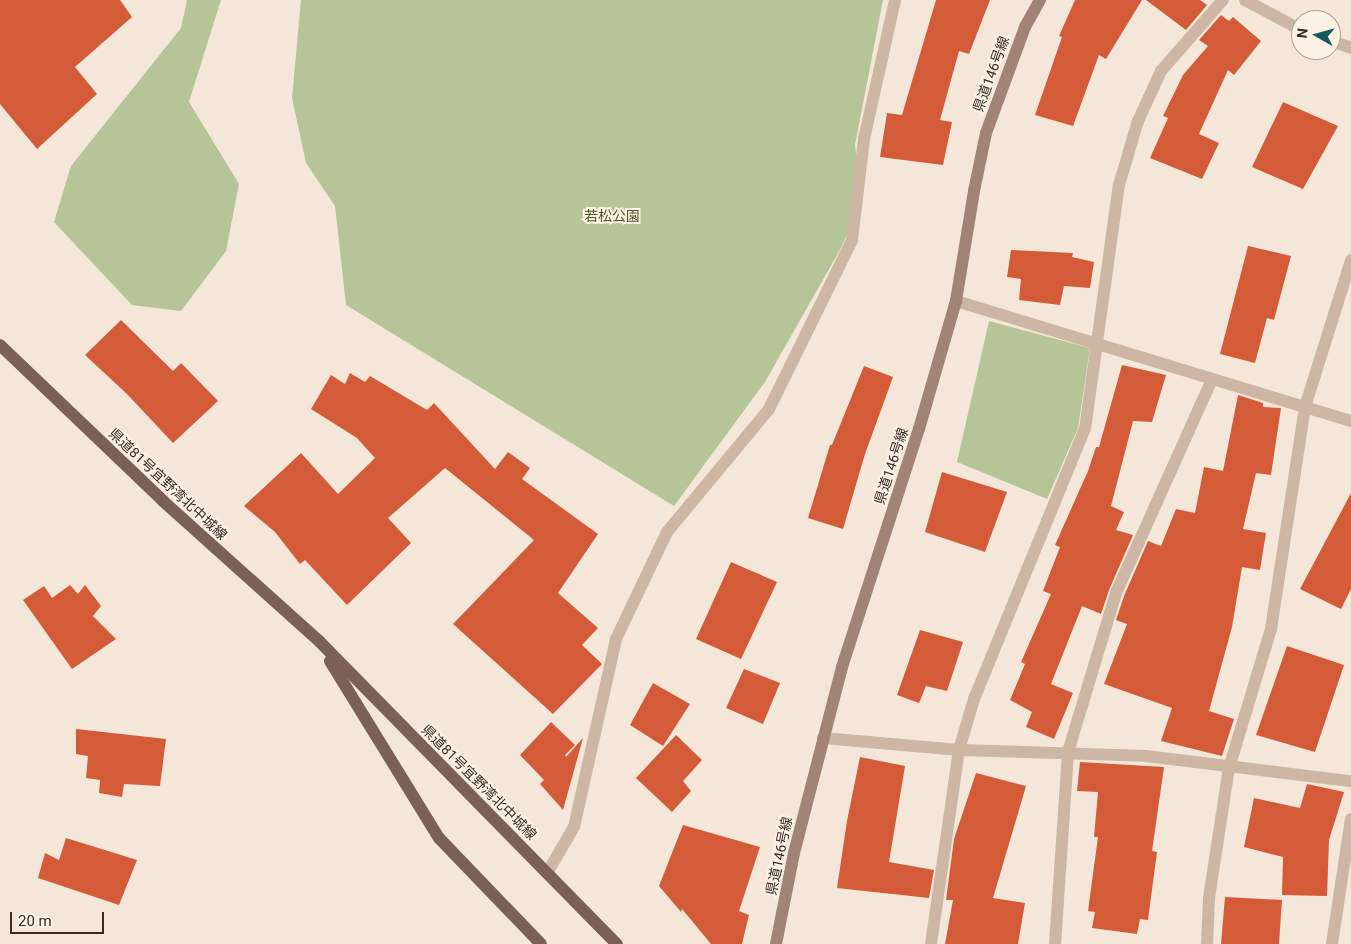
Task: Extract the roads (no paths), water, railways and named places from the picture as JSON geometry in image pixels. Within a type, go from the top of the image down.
[{"type":"main road","name":"県道146号線","points":[[776,944],[794,853],[842,667],[919,429],[956,301],[974,191],[986,133],[1025,27],[1040,0]]},
{"type":"main road","name":"県道81号宜野湾北中城線","points":[[0,345],[156,494],[319,642],[617,944]]},
{"type":"main road","name":"県道81号宜野湾北中城線","points":[[319,642],[439,838],[541,944]]},
{"type":"street","points":[[547,873],[574,827],[616,639],[667,532],[769,409],[852,240],[864,139],[895,0]]},
{"type":"street","points":[[931,944],[958,750],[974,699],[1085,429],[1119,184],[1138,121],[1161,71],[1223,0]]},
{"type":"street","points":[[1245,0],[1291,25]]},
{"type":"street","points":[[1207,944],[1208,898],[1229,768],[1271,629],[1305,407],[1348,279],[1351,260]]},
{"type":"street","points":[[956,301],[1351,421]]},
{"type":"street","points":[[1055,944],[1068,752],[1116,593],[1212,379]]},
{"type":"street","points":[[823,738],[958,750],[1068,752],[1146,756],[1229,768],[1351,781]]},
{"type":"street","points":[[1332,944],[1351,819]]},
{"type":"park label","name":"若松公園","points":[[612,216]]}]
